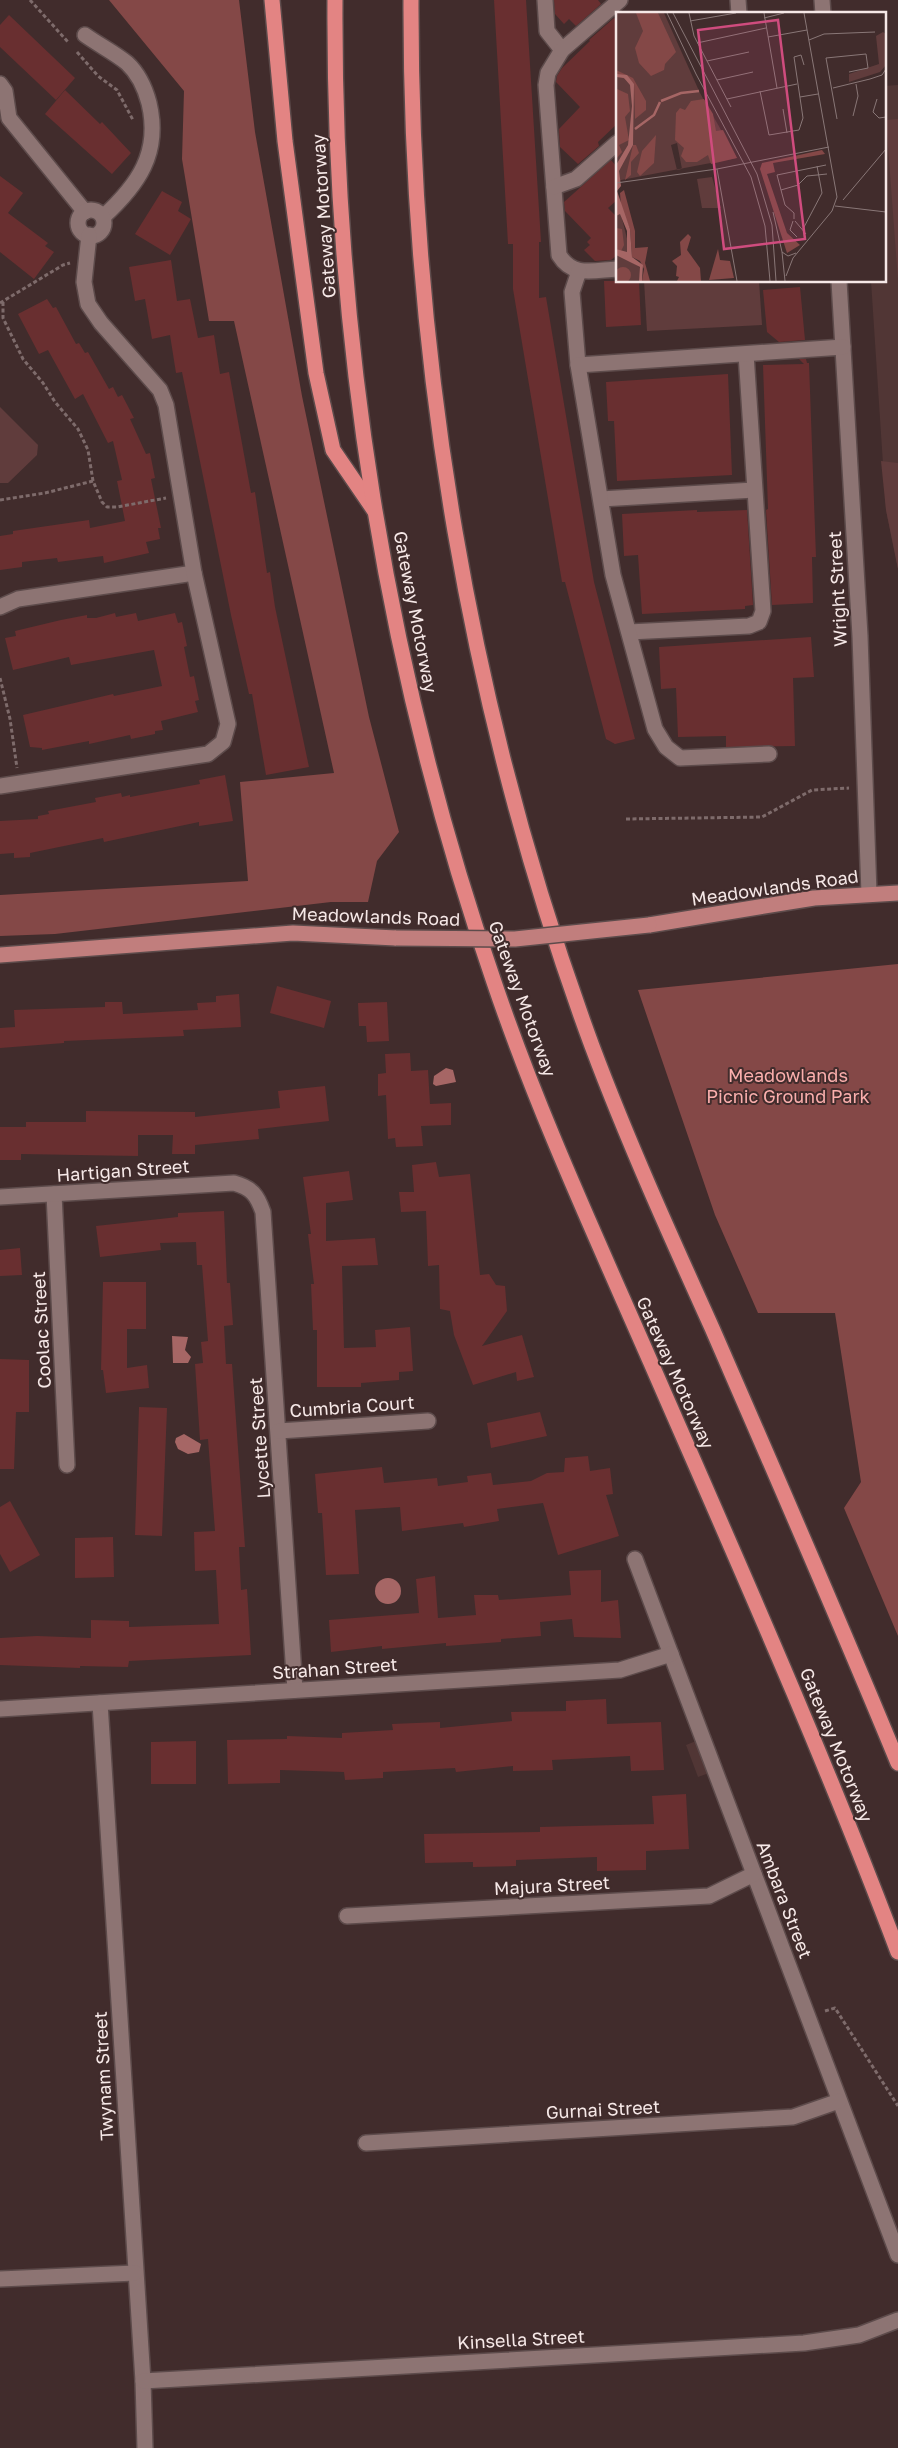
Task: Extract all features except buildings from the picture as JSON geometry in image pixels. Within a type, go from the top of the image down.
[{"type":"highway","points":[[272,0],[287,160],[316,373],[333,450],[376,514]]},
{"type":"highway","name":"Gateway Motorway","points":[[335,0],[335,77],[339,188],[356,389],[376,514],[397,626],[434,787],[494,982],[525,1067],[592,1230],[802,1708],[898,1952]]},
{"type":"highway","points":[[410,0],[416,202],[437,415],[449,500],[477,649],[521,824],[592,1045],[637,1160],[808,1547],[898,1763]]},
{"type":"main road","name":"Meadowlands Road","points":[[0,955],[293,933],[396,938],[515,939],[650,925],[814,898],[898,893]]},
{"type":"street","points":[[545,0],[547,31],[562,50]]},
{"type":"street","points":[[616,269],[579,271],[565,265],[559,255],[546,85],[548,73],[562,50],[620,0]]},
{"type":"street","points":[[86,35],[127,64],[142,81],[153,121],[152,139],[141,172],[132,188],[102,217],[102,229],[96,235],[82,232],[78,225],[80,218],[85,212],[94,211],[102,217]]},
{"type":"street","points":[[0,84],[5,91],[5,122],[85,212]]},
{"type":"street","points":[[554,187],[576,179],[616,144]]},
{"type":"street","points":[[0,786],[208,754],[223,742],[228,724],[194,573],[166,405],[160,390],[92,312],[85,296],[85,260],[89,235]]},
{"type":"street","points":[[579,271],[572,292],[578,365],[613,575],[655,729],[666,747],[680,758],[769,754]]},
{"type":"street","name":"Wright Street","points":[[840,282],[860,636],[869,894]]},
{"type":"street","points":[[578,365],[843,347]]},
{"type":"street","points":[[630,632],[749,626],[759,622],[763,611],[746,354]]},
{"type":"street","points":[[601,499],[754,490]]},
{"type":"street","points":[[0,607],[18,599],[194,573]]},
{"type":"street","name":"Hartigan Street","points":[[0,1197],[234,1183],[249,1187]]},
{"type":"street","name":"Lycette Street","points":[[249,1187],[258,1197],[263,1212],[295,1690]]},
{"type":"street","name":"Coolac Street","points":[[54,1194],[67,1465]]},
{"type":"street","name":"Cumbria Court","points":[[279,1431],[428,1421]]},
{"type":"street","name":"Ambara Street","points":[[635,1559],[898,2255]]},
{"type":"street","name":"Strahan Street","points":[[0,1709],[620,1670],[671,1654]]},
{"type":"street","name":"Twynam Street","points":[[100,1703],[143,2381],[145,2448]]},
{"type":"street","name":"Majura Street","points":[[348,1916],[708,1896],[754,1874]]},
{"type":"street","name":"Gurnai Street","points":[[366,2142],[793,2117],[839,2101]]},
{"type":"street","points":[[0,2279],[135,2273]]},
{"type":"street","name":"Kinsella Street","points":[[143,2381],[804,2343],[859,2336],[898,2320]]},
{"type":"path","points":[[30,0],[90,67],[117,90],[133,122]]},
{"type":"path","points":[[85,260],[63,265],[2,303],[3,318],[6,326],[23,359],[78,429],[88,450],[93,481],[102,502],[108,507],[181,495]]},
{"type":"path","points":[[0,319],[6,326]]},
{"type":"path","points":[[0,500],[93,481]]},
{"type":"path","points":[[0,678],[10,719],[20,784]]},
{"type":"path","points":[[626,819],[762,817],[812,790],[864,787]]},
{"type":"path","points":[[807,2016],[835,2008],[898,2106]]},
{"type":"shaded area","points":[[898,85],[898,569],[886,510],[871,282],[886,282],[886,86]]},
{"type":"shaded area","points":[[898,119],[898,280],[886,120]]},
{"type":"shaded area","points":[[644,282],[759,282],[762,325],[647,331]]},
{"type":"shaded area","points":[[0,407],[38,445],[37,455],[8,483],[0,483]]},
{"type":"shaded area","points":[[881,461],[898,463],[898,569],[886,510]]},
{"type":"shaded area","points":[[446,1068],[453,1070],[456,1082],[436,1086],[433,1084],[434,1076]]},
{"type":"shaded area","points":[[172,1336],[188,1337],[185,1350],[191,1357],[188,1363],[173,1363]]},
{"type":"shaded area","points":[[184,1434],[201,1444],[199,1452],[188,1454],[178,1449],[175,1442],[176,1438]]},
{"type":"shaded area","points":[[388,1578],[397,1582],[401,1591],[397,1600],[388,1604],[379,1600],[375,1591],[379,1582]]},
{"type":"shaded area","points":[[711,1735],[723,1768],[698,1777],[686,1745]]},
{"type":"green space","points":[[109,0],[239,0],[255,132],[302,396],[369,717],[399,832],[377,861],[368,902],[331,902],[55,934],[0,936],[0,895],[248,881],[240,782],[334,773],[234,321],[209,321],[182,159],[184,91]]},
{"type":"green space","name":"Meadowlands Picnic Ground Park","points":[[898,964],[898,1636],[844,1508],[861,1482],[835,1313],[758,1313],[715,1215],[638,990]]}]
